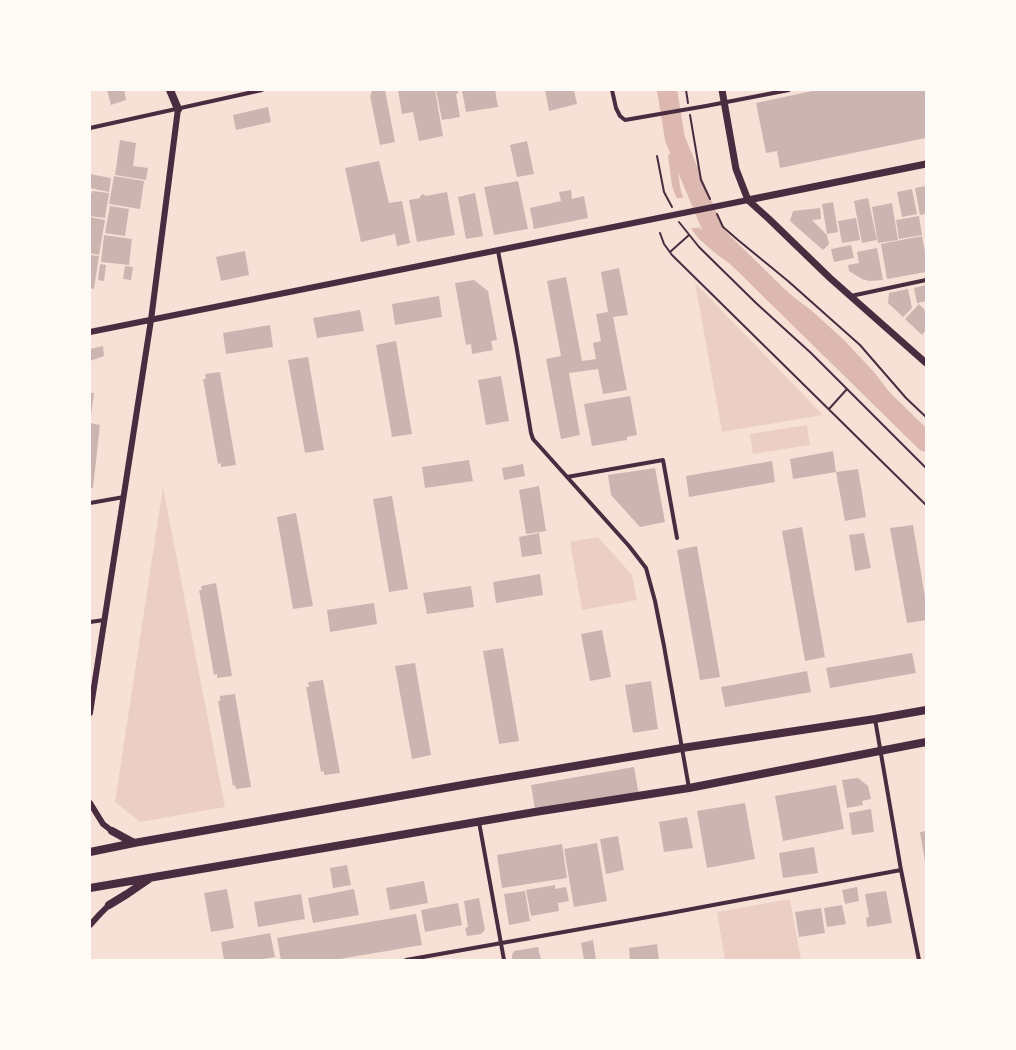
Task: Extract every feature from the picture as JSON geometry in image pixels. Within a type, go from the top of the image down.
[{"type":"main road","points":[[170,90],[178,109]]},
{"type":"main road","points":[[176,90],[178,109]]},
{"type":"main road","points":[[722,90],[736,169],[748,200],[830,278],[926,363]]},
{"type":"main road","points":[[748,200],[926,164]]},
{"type":"main road","points":[[90,852],[134,843],[682,748],[926,710]]},
{"type":"main road","points":[[90,888],[535,812],[689,788],[926,742]]},
{"type":"main road","points":[[112,831],[134,843]]},
{"type":"main road","points":[[110,905],[150,878]]},
{"type":"street","points":[[90,128],[262,90]]},
{"type":"street","points":[[612,90],[616,108],[624,120],[789,90]]},
{"type":"street","points":[[90,713],[151,320],[178,109]]},
{"type":"street","points":[[90,332],[748,200]]},
{"type":"street","points":[[498,251],[533,439],[629,546],[646,568],[655,601],[664,646],[689,788]]},
{"type":"street","points":[[850,296],[926,280]]},
{"type":"street","points":[[567,477],[663,460],[677,538]]},
{"type":"street","points":[[90,503],[124,497]]},
{"type":"street","points":[[90,622],[104,620]]},
{"type":"street","points":[[875,719],[901,870],[919,960]]},
{"type":"street","points":[[90,803],[103,824],[112,831]]},
{"type":"street","points":[[479,822],[504,960]]},
{"type":"street","points":[[406,960],[901,870]]},
{"type":"street","points":[[90,925],[110,905]]},
{"type":"path","points":[[686,90],[688,106]]},
{"type":"path","points":[[690,113],[701,180],[710,200]]},
{"type":"path","points":[[657,156],[664,192],[675,213]]},
{"type":"path","points":[[717,214],[723,227],[860,344],[906,398],[926,416]]},
{"type":"path","points":[[678,221],[699,247],[751,298],[811,352],[926,468]]},
{"type":"path","points":[[660,233],[664,244],[670,252],[926,505]]},
{"type":"path","points":[[670,252],[689,235]]},
{"type":"path","points":[[829,409],[847,389]]},
{"type":"shaded area","points":[[675,152],[681,192],[698,226],[726,256],[742,265],[754,268],[777,284],[812,311],[844,340],[874,372],[907,415],[926,429],[926,441],[921,438],[860,375],[827,337],[794,307],[772,290],[733,266],[699,239],[689,226],[672,186],[668,155]]},
{"type":"shaded area","points":[[695,283],[823,415],[722,432]]},
{"type":"shaded area","points":[[807,425],[810,445],[753,454],[750,434]]},
{"type":"shaded area","points":[[163,487],[225,807],[140,822],[115,802]]},
{"type":"shaded area","points":[[598,537],[632,575],[637,600],[582,610],[570,542]]},
{"type":"shaded area","points":[[790,899],[801,960],[725,960],[717,912]]},
{"type":"pier","points":[[685,197],[701,227],[689,229],[687,226],[675,199]]},
{"type":"building","points":[[107,90],[124,90],[126,100],[111,105]]},
{"type":"building","points":[[385,90],[395,142],[380,145],[370,96],[372,91]]},
{"type":"building","points":[[398,90],[435,90],[443,136],[419,141],[413,112],[402,114]]},
{"type":"building","points":[[436,90],[458,90],[458,93],[456,94],[460,117],[442,120]]},
{"type":"building","points":[[462,90],[495,90],[498,107],[466,112]]},
{"type":"building","points":[[545,90],[574,90],[577,104],[549,111]]},
{"type":"building","points":[[817,90],[926,90],[926,138],[780,168],[777,151],[766,153],[756,103]]},
{"type":"building","points":[[268,107],[271,122],[236,130],[233,115]]},
{"type":"building","points":[[120,140],[136,143],[133,166],[148,168],[146,180],[115,175]]},
{"type":"building","points":[[527,141],[534,174],[517,177],[510,145]]},
{"type":"building","points":[[379,161],[389,203],[402,201],[410,243],[397,246],[395,234],[361,242],[345,168]]},
{"type":"building","points":[[90,174],[111,178],[109,192],[90,188]]},
{"type":"building","points":[[114,176],[144,181],[140,209],[109,204]]},
{"type":"building","points":[[518,181],[528,229],[494,235],[484,187]]},
{"type":"building","points":[[926,186],[926,214],[920,215],[915,188]]},
{"type":"building","points":[[912,189],[917,214],[902,217],[897,192]]},
{"type":"building","points":[[571,190],[572,199],[584,196],[588,218],[534,229],[530,208],[561,201],[559,192]]},
{"type":"building","points":[[92,191],[109,193],[105,218],[90,216],[90,193],[92,193]]},
{"type":"building","points":[[447,192],[455,235],[417,242],[409,200],[420,198],[423,194],[426,196]]},
{"type":"building","points":[[475,193],[483,236],[466,239],[458,197]]},
{"type":"building","points":[[868,198],[877,240],[862,243],[854,201]]},
{"type":"building","points":[[833,202],[838,232],[827,234],[822,204]]},
{"type":"building","points":[[892,203],[898,240],[878,243],[872,207]]},
{"type":"building","points":[[110,206],[129,209],[125,236],[105,233]]},
{"type":"building","points":[[820,208],[821,219],[812,220],[827,235],[829,244],[823,250],[790,221],[793,211]]},
{"type":"building","points":[[919,216],[922,235],[899,239],[896,220]]},
{"type":"building","points":[[90,217],[105,220],[99,255],[90,253]]},
{"type":"building","points":[[856,218],[860,240],[842,243],[838,221]]},
{"type":"building","points":[[104,235],[132,239],[129,265],[101,262]]},
{"type":"building","points":[[922,236],[926,258],[926,272],[887,279],[881,244]]},
{"type":"building","points":[[851,245],[854,258],[834,262],[831,249]]},
{"type":"building","points":[[877,248],[883,280],[869,281],[862,279],[849,271],[848,265],[859,263],[857,252]]},
{"type":"building","points":[[245,251],[249,275],[221,281],[216,257]]},
{"type":"building","points":[[90,255],[99,256],[94,289],[90,288]]},
{"type":"building","points":[[100,264],[106,265],[104,281],[98,280]]},
{"type":"building","points":[[125,266],[133,267],[131,280],[123,279]]},
{"type":"building","points":[[619,268],[628,315],[613,317],[627,390],[603,394],[598,369],[569,373],[580,435],[561,439],[546,359],[561,356],[547,281],[566,277],[582,361],[596,359],[593,343],[601,341],[596,314],[608,312],[601,272]]},
{"type":"building","points":[[474,280],[488,291],[497,340],[491,341],[493,350],[472,354],[471,344],[466,345],[455,283]]},
{"type":"building","points":[[926,285],[926,301],[917,303],[914,288]]},
{"type":"building","points":[[908,289],[912,308],[903,317],[888,303],[889,293]]},
{"type":"building","points":[[439,296],[442,317],[395,325],[392,304]]},
{"type":"building","points":[[919,304],[926,311],[926,330],[922,335],[905,319]]},
{"type":"building","points":[[360,310],[364,331],[317,338],[313,318]]},
{"type":"building","points":[[270,325],[273,347],[226,354],[223,333]]},
{"type":"building","points":[[396,341],[412,434],[392,437],[376,345]]},
{"type":"building","points":[[103,346],[104,356],[90,361],[90,349]]},
{"type":"building","points":[[308,357],[324,450],[305,453],[288,360]]},
{"type":"building","points":[[220,372],[236,465],[221,467],[221,463],[218,464],[203,379],[206,379],[205,374]]},
{"type":"building","points":[[501,376],[509,421],[486,425],[478,380]]},
{"type":"building","points":[[90,393],[94,393],[91,415],[90,415]]},
{"type":"building","points":[[630,396],[637,435],[627,437],[627,440],[592,446],[584,404]]},
{"type":"building","points":[[90,423],[100,425],[93,488],[90,488]]},
{"type":"building","points":[[833,451],[836,472],[793,479],[790,459]]},
{"type":"building","points":[[469,460],[473,481],[425,488],[422,467]]},
{"type":"building","points":[[772,461],[775,482],[689,497],[686,476]]},
{"type":"building","points":[[523,464],[525,476],[504,480],[502,468]]},
{"type":"building","points":[[655,468],[665,522],[640,527],[611,495],[608,475]]},
{"type":"building","points":[[858,469],[866,517],[845,521],[836,472]]},
{"type":"building","points":[[539,486],[546,531],[526,534],[519,490]]},
{"type":"building","points":[[392,496],[408,589],[389,592],[373,499]]},
{"type":"building","points":[[296,513],[313,606],[293,609],[277,517]]},
{"type":"building","points":[[913,525],[926,603],[926,620],[907,623],[890,528]]},
{"type":"building","points":[[802,527],[825,657],[805,661],[782,531]]},
{"type":"building","points":[[539,533],[542,554],[522,557],[519,537]]},
{"type":"building","points":[[864,533],[871,568],[855,571],[849,535]]},
{"type":"building","points":[[697,546],[720,677],[700,680],[677,550]]},
{"type":"building","points":[[540,574],[543,595],[496,603],[493,582]]},
{"type":"building","points":[[216,583],[232,676],[217,678],[217,674],[214,675],[199,590],[202,590],[201,586]]},
{"type":"building","points":[[471,586],[474,607],[427,614],[423,593]]},
{"type":"building","points":[[374,603],[377,624],[330,632],[327,610]]},
{"type":"building","points":[[602,630],[611,677],[590,681],[581,634]]},
{"type":"building","points":[[503,648],[519,741],[499,744],[483,651]]},
{"type":"building","points":[[912,653],[916,673],[830,688],[826,668]]},
{"type":"building","points":[[415,663],[431,755],[412,759],[395,666]]},
{"type":"building","points":[[807,671],[811,692],[725,707],[721,687]]},
{"type":"building","points":[[323,680],[340,773],[324,775],[324,771],[321,772],[306,687],[309,687],[308,682]]},
{"type":"building","points":[[651,681],[658,729],[633,733],[625,685]]},
{"type":"building","points":[[235,694],[251,787],[236,789],[235,785],[233,786],[218,701],[220,701],[220,696]]},
{"type":"building","points":[[634,767],[639,796],[536,815],[531,785]]},
{"type":"building","points":[[858,778],[868,786],[871,799],[862,801],[863,805],[847,808],[842,780]]},
{"type":"building","points":[[836,785],[844,829],[783,841],[775,796]]},
{"type":"building","points":[[745,803],[755,859],[707,868],[697,811]]},
{"type":"building","points":[[871,809],[874,832],[852,835],[849,813]]},
{"type":"building","points":[[687,817],[693,848],[664,852],[659,822]]},
{"type":"building","points":[[926,831],[926,862],[925,862],[920,832]]},
{"type":"building","points":[[618,836],[624,870],[606,874],[600,839]]},
{"type":"building","points":[[597,843],[607,901],[574,907],[564,849]]},
{"type":"building","points":[[562,844],[567,878],[502,888],[497,855]]},
{"type":"building","points":[[814,847],[818,873],[783,878],[779,853]]},
{"type":"building","points":[[347,865],[351,885],[333,888],[330,868]]},
{"type":"building","points":[[424,881],[428,903],[390,910],[386,888]]},
{"type":"building","points":[[555,885],[555,889],[566,887],[569,901],[558,903],[559,911],[531,916],[526,890]]},
{"type":"building","points":[[857,887],[859,901],[845,904],[842,890]]},
{"type":"building","points":[[227,889],[234,928],[211,932],[204,893]]},
{"type":"building","points":[[354,889],[359,915],[313,923],[308,898]]},
{"type":"building","points":[[525,891],[530,921],[509,925],[504,894]]},
{"type":"building","points":[[886,891],[892,923],[867,927],[866,918],[869,917],[865,894]]},
{"type":"building","points":[[301,894],[305,919],[258,927],[254,902]]},
{"type":"building","points":[[479,898],[485,930],[481,934],[467,936],[465,928],[468,927],[464,901]]},
{"type":"building","points":[[458,903],[462,925],[425,932],[421,910]]},
{"type":"building","points":[[842,905],[846,924],[827,927],[824,908]]},
{"type":"building","points":[[821,908],[825,933],[799,937],[795,912]]},
{"type":"building","points":[[416,914],[422,945],[334,960],[281,960],[277,938]]},
{"type":"building","points":[[270,933],[275,957],[256,960],[224,960],[221,942]]},
{"type":"building","points":[[593,940],[596,960],[584,960],[581,943]]},
{"type":"building","points":[[657,944],[659,960],[630,960],[629,948]]},
{"type":"building","points":[[538,947],[541,960],[512,960],[514,951]]},
{"type":"waterway","points":[[667,90],[675,139],[715,235],[926,442]]}]
